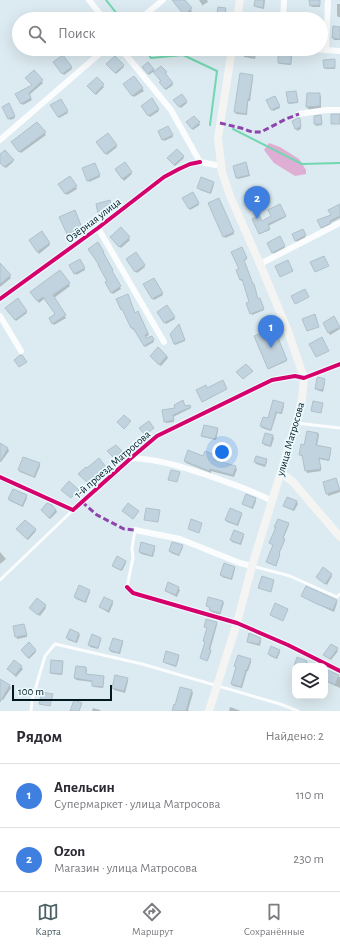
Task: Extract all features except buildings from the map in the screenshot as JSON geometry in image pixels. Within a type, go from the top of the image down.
[{"type":"main road","points":[[238,12],[240,0]]},
{"type":"main road","name":"улица Матросова","points":[[209,711],[237,623],[252,566],[296,423],[302,399],[304,378],[288,331],[230,196],[222,169],[218,138],[231,56]]},
{"type":"main road","points":[[281,473],[293,482],[340,537]]},
{"type":"street","points":[[89,0],[98,12]]},
{"type":"street","points":[[148,12],[162,0]]},
{"type":"street","points":[[283,12],[284,0]]},
{"type":"street","points":[[328,0],[328,12]]},
{"type":"street","points":[[328,50],[340,51]]},
{"type":"street","points":[[0,140],[97,56]]},
{"type":"street","points":[[127,56],[170,110],[200,162],[222,169]]},
{"type":"street","points":[[299,114],[326,110],[340,110]]},
{"type":"street","name":"Озёрная улица","points":[[0,299],[98,228],[164,177],[179,168],[200,162]]},
{"type":"street","points":[[260,264],[340,223]]},
{"type":"street","points":[[98,228],[164,342]]},
{"type":"street","points":[[0,316],[21,351]]},
{"type":"street","points":[[304,378],[340,364]]},
{"type":"street","name":"1-й проезд Матросова","points":[[0,477],[72,510],[157,436],[272,380],[295,376],[304,378]]},
{"type":"street","name":"1-й проезд Матросова","points":[[131,458],[146,458],[186,468],[260,494],[272,500]]},
{"type":"street","points":[[135,530],[180,539],[240,563],[252,566]]},
{"type":"street","points":[[127,587],[133,593],[237,623],[288,645],[340,671]]},
{"type":"lane","points":[[296,423],[340,428]]},
{"type":"lane","points":[[0,580],[72,510]]},
{"type":"lane","points":[[127,587],[133,558],[132,548],[135,530]]},
{"type":"lane","points":[[252,566],[290,576],[337,597],[340,594]]},
{"type":"lane","points":[[31,711],[32,700],[45,656],[55,644],[142,664],[280,704],[298,711]]},
{"type":"shaded area","points":[[269,143],[280,147],[299,159],[306,170],[306,174],[295,176],[274,163],[264,150]]},
{"type":"waterway","points":[[106,0],[115,12]]},
{"type":"waterway","points":[[150,56],[151,58],[172,56]]},
{"type":"waterway","points":[[185,56],[217,71],[210,125]]},
{"type":"waterway","points":[[233,129],[302,164],[340,163]]},
{"type":"marked path","points":[[220,123],[252,132],[261,132],[299,114]]},
{"type":"marked path","points":[[82,502],[97,515],[124,529],[135,530]]},
{"type":"cycle path","points":[[0,299],[98,228],[164,177],[190,164],[200,162]]},
{"type":"cycle path","points":[[0,477],[73,510],[157,436],[272,380],[295,376],[304,378],[340,364]]},
{"type":"cycle path","points":[[127,587],[133,593],[237,623],[288,645],[340,671]]},
{"type":"place","name":"Ozon","points":[[257,219]]},
{"type":"place","name":"Апельсин","points":[[271,348]]}]
